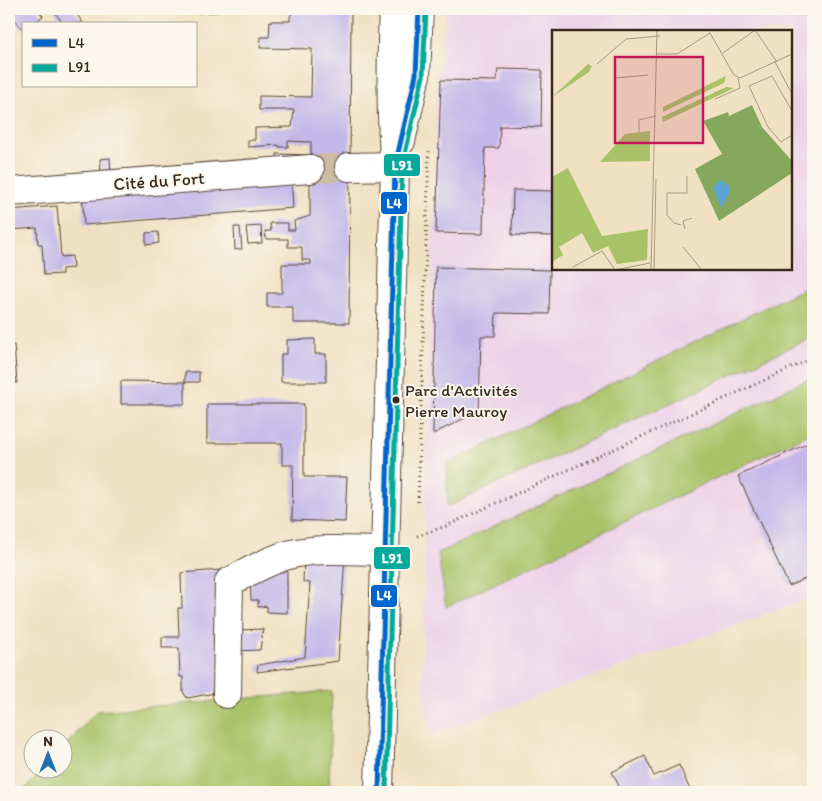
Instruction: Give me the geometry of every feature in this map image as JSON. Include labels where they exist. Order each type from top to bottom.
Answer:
[{"type":"main road","points":[[379,792],[395,166],[390,97],[393,9]]},
{"type":"main road","points":[[395,166],[416,75],[420,9]]},
{"type":"main road","points":[[349,167],[395,166]]},
{"type":"main road","name":"Cité du Fort","points":[[9,192],[310,169]]},
{"type":"main road","points":[[227,694],[229,582],[275,559],[293,554],[311,551],[385,551]]},
{"type":"path","points":[[418,506],[429,148]]},
{"type":"path","points":[[417,536],[446,526],[813,358]]},
{"type":"path","points":[[417,526],[417,545]]},
{"type":"shaded area","points":[[445,9],[813,9],[813,597],[431,735],[423,684],[425,504],[437,77],[446,24]]},
{"type":"green space","points":[[813,284],[813,337],[447,507],[447,464]]},
{"type":"green space","points":[[813,377],[813,432],[446,607],[438,553]]},
{"type":"green space","points":[[332,691],[329,792],[22,792],[35,778],[72,778],[72,738],[97,711]]},
{"type":"building","points":[[9,9],[37,9],[43,16],[36,22],[22,22],[22,29],[9,13]]},
{"type":"building","points":[[53,9],[73,9],[82,22],[62,22]]},
{"type":"building","points":[[187,9],[217,9],[217,12],[187,14]]},
{"type":"building","points":[[313,9],[351,9],[349,323],[293,323],[293,307],[267,307],[267,293],[282,293],[282,264],[311,264],[311,260],[302,260],[302,247],[288,247],[288,239],[266,239],[265,231],[271,231],[270,223],[288,223],[288,230],[295,230],[294,221],[310,216],[310,167],[277,169],[277,154],[311,155],[311,142],[288,141],[288,147],[279,147],[279,145],[248,147],[248,140],[255,140],[255,128],[292,127],[294,110],[259,110],[259,96],[311,97],[312,49],[260,48],[261,37],[269,37],[270,21],[290,21],[290,16],[293,12],[313,12]]},
{"type":"building","points":[[498,69],[542,70],[541,127],[500,126],[499,148],[485,148],[483,234],[436,233],[441,80],[497,81]]},
{"type":"building","points":[[110,158],[111,176],[101,177],[100,159]]},
{"type":"building","points":[[291,175],[293,208],[84,225],[82,191]]},
{"type":"building","points":[[513,190],[552,191],[552,236],[512,235]]},
{"type":"building","points":[[57,206],[61,257],[72,256],[73,268],[62,269],[62,274],[44,275],[42,244],[38,244],[37,228],[9,230],[9,210]]},
{"type":"building","points":[[261,226],[262,243],[248,244],[246,227]]},
{"type":"building","points":[[234,227],[240,227],[242,249],[235,250]]},
{"type":"building","points":[[158,232],[159,243],[146,245],[146,233]]},
{"type":"building","points":[[436,267],[550,270],[549,314],[496,313],[495,336],[481,336],[479,411],[433,434]]},
{"type":"building","points":[[315,339],[315,354],[326,354],[326,382],[281,382],[281,354],[287,354],[287,340]]},
{"type":"building","points":[[9,345],[14,345],[17,383],[9,383]]},
{"type":"building","points":[[185,372],[199,372],[199,382],[185,382]]},
{"type":"building","points":[[121,381],[185,382],[185,404],[121,404]]},
{"type":"building","points":[[207,404],[304,404],[304,477],[347,477],[345,522],[292,520],[293,465],[282,465],[282,443],[207,443]]},
{"type":"building","points":[[813,441],[813,575],[789,586],[738,476]]},
{"type":"building","points":[[345,556],[338,661],[257,672],[258,665],[305,657],[310,583],[303,582],[304,557]]},
{"type":"building","points":[[287,563],[287,613],[267,612],[267,606],[258,607],[258,600],[251,600],[250,577]]},
{"type":"building","points":[[221,570],[221,692],[187,698],[183,692],[183,677],[180,677],[179,648],[162,648],[162,637],[179,637],[178,608],[182,608],[181,573]]},
{"type":"building","points":[[263,629],[260,650],[234,651],[240,630]]},
{"type":"building","points":[[645,756],[654,776],[679,765],[691,792],[622,792],[612,772]]},
{"type":"tunnel","points":[[310,169],[349,167]]},
{"type":"transit line","name":"L4","points":[[379,792],[395,166],[416,75],[419,9]]},
{"type":"transit line","name":"L91","points":[[386,792],[402,167],[423,76],[426,9]]},
{"type":"place","name":"Parc d'Activités Pierre Mauroy","points":[[396,400]]}]
